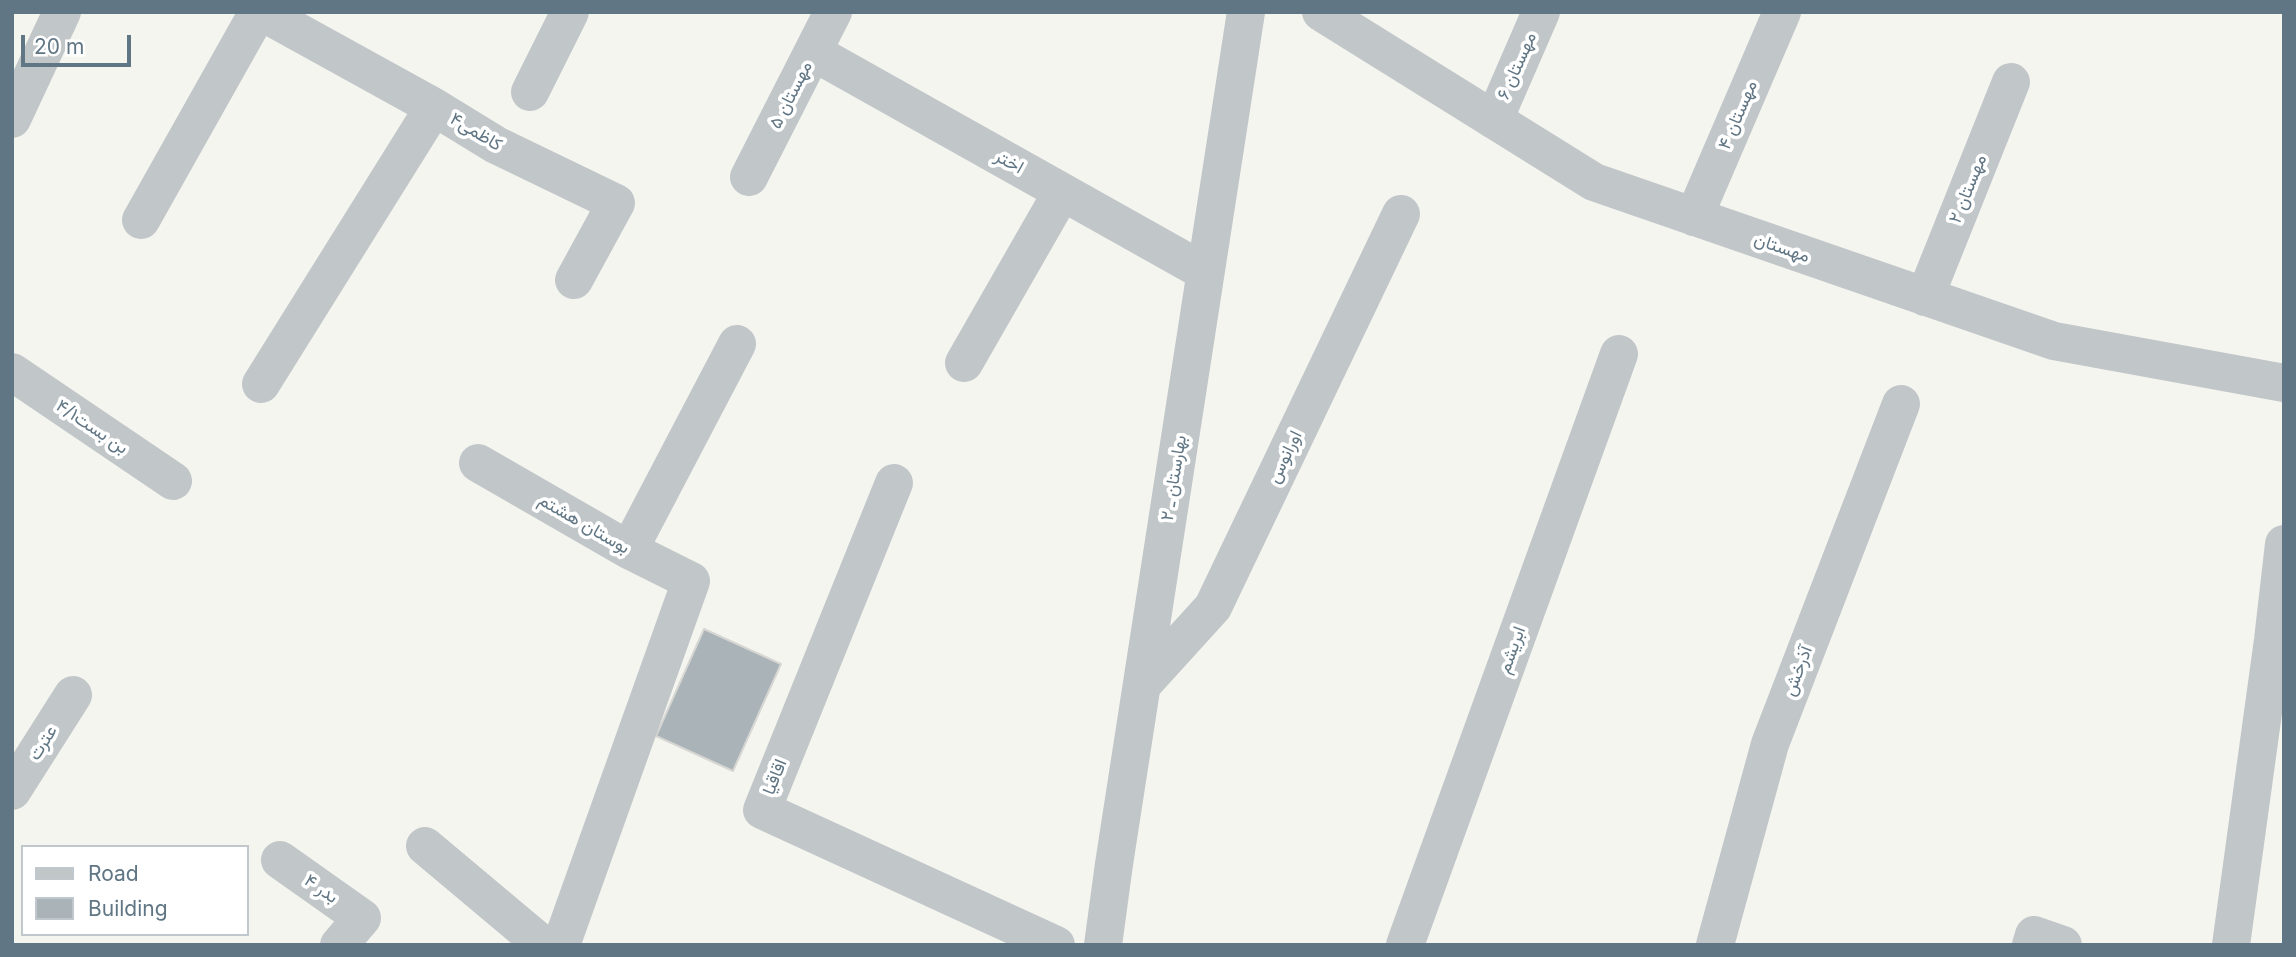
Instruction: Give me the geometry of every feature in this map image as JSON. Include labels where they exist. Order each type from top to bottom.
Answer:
[{"type":"street","points":[[12,119],[62,12]]},
{"type":"street","points":[[142,220],[260,12]]},
{"type":"street","name":"کاظمی۴","points":[[260,12],[434,107],[496,145],[616,203],[574,280]]},
{"type":"street","points":[[530,92],[570,12]]},
{"type":"street","name":"مهستان ۵","points":[[749,177],[833,12]]},
{"type":"street","name":"بهارستان ـ ۲","points":[[1103,945],[1246,12]]},
{"type":"street","name":"مهستان","points":[[1321,12],[1594,183],[2054,341],[2284,383]]},
{"type":"street","name":"مهستان ۶","points":[[1494,120],[1541,12]]},
{"type":"street","name":"مهستان ۴","points":[[1694,217],[1782,12]]},
{"type":"street","name":"اختر","points":[[813,52],[1205,272]]},
{"type":"street","name":"مهستان ۲","points":[[1925,297],[2011,82]]},
{"type":"street","points":[[261,384],[434,107]]},
{"type":"street","points":[[964,363],[1062,192]]},
{"type":"street","name":"اورانوس","points":[[1143,684],[1213,607],[1401,214]]},
{"type":"street","points":[[629,550],[737,344]]},
{"type":"street","name":"ابریشم","points":[[1405,945],[1619,354]]},
{"type":"street","name":"بن بست۴/۱","points":[[12,373],[173,481]]},
{"type":"street","name":"آذرخش","points":[[1715,945],[1770,744],[1901,404]]},
{"type":"street","name":"بوستان هشتم","points":[[478,463],[629,550],[691,581],[561,945]]},
{"type":"street","name":"اقاقیا","points":[[894,483],[762,810],[1056,945]]},
{"type":"street","points":[[2231,945],[2284,544]]},
{"type":"street","name":"عترت","points":[[12,791],[73,695]]},
{"type":"street","points":[[425,846],[543,945]]},
{"type":"street","name":"بدر ۴","points":[[280,860],[351,932]]},
{"type":"street","points":[[2031,945],[2034,935],[2063,945]]},
{"type":"building","points":[[704,629],[781,664],[733,771],[656,736]]}]
